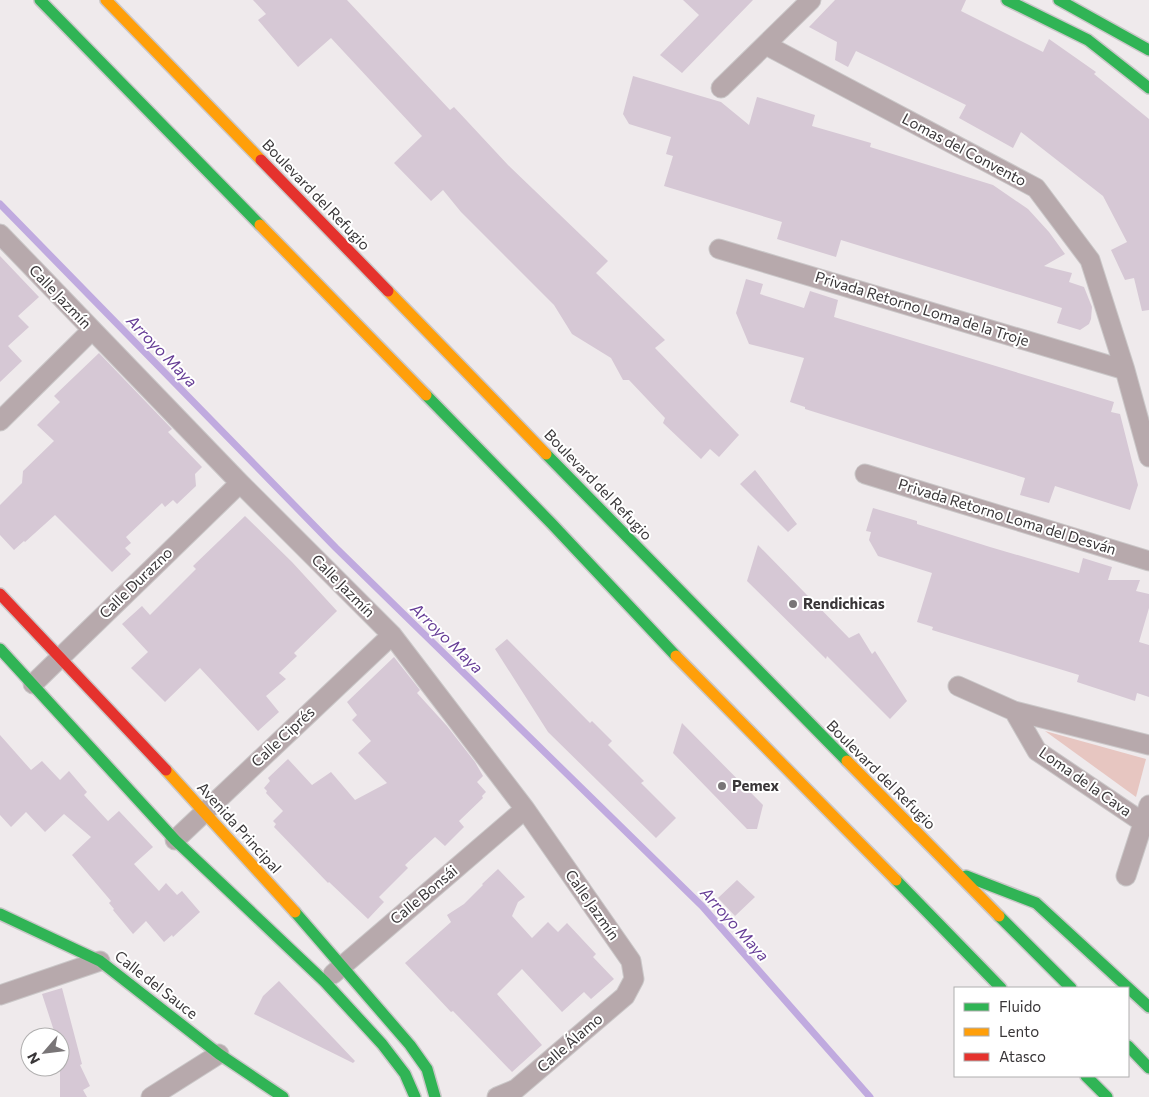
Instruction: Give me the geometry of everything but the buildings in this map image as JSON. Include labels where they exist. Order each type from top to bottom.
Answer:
[{"type":"main road","points":[[40,0],[1000,987]]},
{"type":"main road","name":"Boulevard del Refugio","points":[[106,0],[658,569],[1070,987]]},
{"type":"main road","points":[[1007,0],[1088,40],[1149,88]]},
{"type":"main road","points":[[1060,0],[1149,50]]},
{"type":"main road","name":"Avenida Principal","points":[[0,594],[204,811],[342,965],[410,1046],[426,1069],[439,1097]]},
{"type":"main road","points":[[0,649],[175,840],[325,982],[382,1044],[405,1074],[415,1096]]},
{"type":"main road","points":[[957,872],[1036,903],[1127,987]]},
{"type":"main road","name":"Calle del Sauce","points":[[0,914],[100,961],[219,1054],[283,1097]]},
{"type":"main road","points":[[1129,989],[1149,1007]]},
{"type":"main road","points":[[1129,1047],[1149,1068]]},
{"type":"main road","points":[[1087,1077],[1107,1097]]},
{"type":"street","points":[[720,88],[811,0]]},
{"type":"street","name":"Lomas del Convento","points":[[766,45],[1036,188],[1090,260],[1125,370],[1149,457]]},
{"type":"street","name":"Calle Jazmín","points":[[0,234],[240,483],[392,635],[525,809],[631,961],[634,980]]},
{"type":"street","name":"Privada Retorno Loma de la Troje","points":[[720,249],[1125,370]]},
{"type":"street","points":[[0,420],[92,330]]},
{"type":"street","name":"Privada Retorno Loma del Desván","points":[[865,474],[1149,561]]},
{"type":"street","name":"Calle Durazno","points":[[32,684],[240,483]]},
{"type":"street","name":"Calle Ciprés","points":[[175,840],[392,635]]},
{"type":"street","points":[[958,686],[1014,711],[1149,745]]},
{"type":"street","name":"Loma de la Cava","points":[[1014,711],[1037,751],[1146,814]]},
{"type":"street","name":"Calle Bonsái","points":[[325,982],[342,965],[525,809]]},
{"type":"street","points":[[1126,876],[1146,814]]},
{"type":"street","points":[[0,995],[100,961]]},
{"type":"street","name":"Calle Álamo","points":[[497,1097],[516,1090],[624,996],[634,980]]},
{"type":"street","points":[[150,1097],[219,1054]]},
{"type":"street","points":[[415,1096],[439,1097]]},
{"type":"shaded area","points":[[1045,731],[1146,759],[1136,797]]},
{"type":"waterway","name":"Arroyo Maya","points":[[0,204],[336,548],[702,906],[870,1097]]},
{"type":"traffic: fast","points":[[40,0],[260,225]]},
{"type":"traffic: fast","points":[[1007,0],[1088,40],[1149,88]]},
{"type":"traffic: fast","points":[[1059,0],[1149,50]]},
{"type":"traffic: fast","points":[[426,395],[552,524],[676,656]]},
{"type":"traffic: fast","points":[[546,454],[847,761]]},
{"type":"traffic: fast","points":[[0,649],[175,840],[325,982],[382,1044],[405,1074],[415,1097]]},
{"type":"traffic: fast","points":[[966,876],[1036,903],[1127,987]]},
{"type":"traffic: fast","points":[[896,880],[1000,987]]},
{"type":"traffic: fast","points":[[295,912],[410,1045],[427,1069],[435,1097]]},
{"type":"traffic: fast","points":[[0,914],[100,961],[219,1054],[283,1097]]},
{"type":"traffic: fast","points":[[999,916],[1070,987]]},
{"type":"traffic: fast","points":[[1129,989],[1149,1007]]},
{"type":"traffic: fast","points":[[1129,1047],[1149,1068]]},
{"type":"traffic: fast","points":[[1087,1077],[1107,1097]]},
{"type":"traffic: slow","points":[[106,0],[261,160]]},
{"type":"traffic: slow","points":[[260,225],[426,395]]},
{"type":"traffic: slow","points":[[388,291],[546,454]]},
{"type":"traffic: slow","points":[[676,656],[896,880]]},
{"type":"traffic: slow","points":[[847,761],[999,916]]},
{"type":"traffic: slow","points":[[166,770],[295,912]]},
{"type":"traffic: jam","points":[[261,160],[388,291]]},
{"type":"traffic: jam","points":[[0,594],[166,770]]},
{"type":"place","name":"Rendichicas","points":[[793,604]]},
{"type":"place","name":"Pemex","points":[[722,786]]}]
